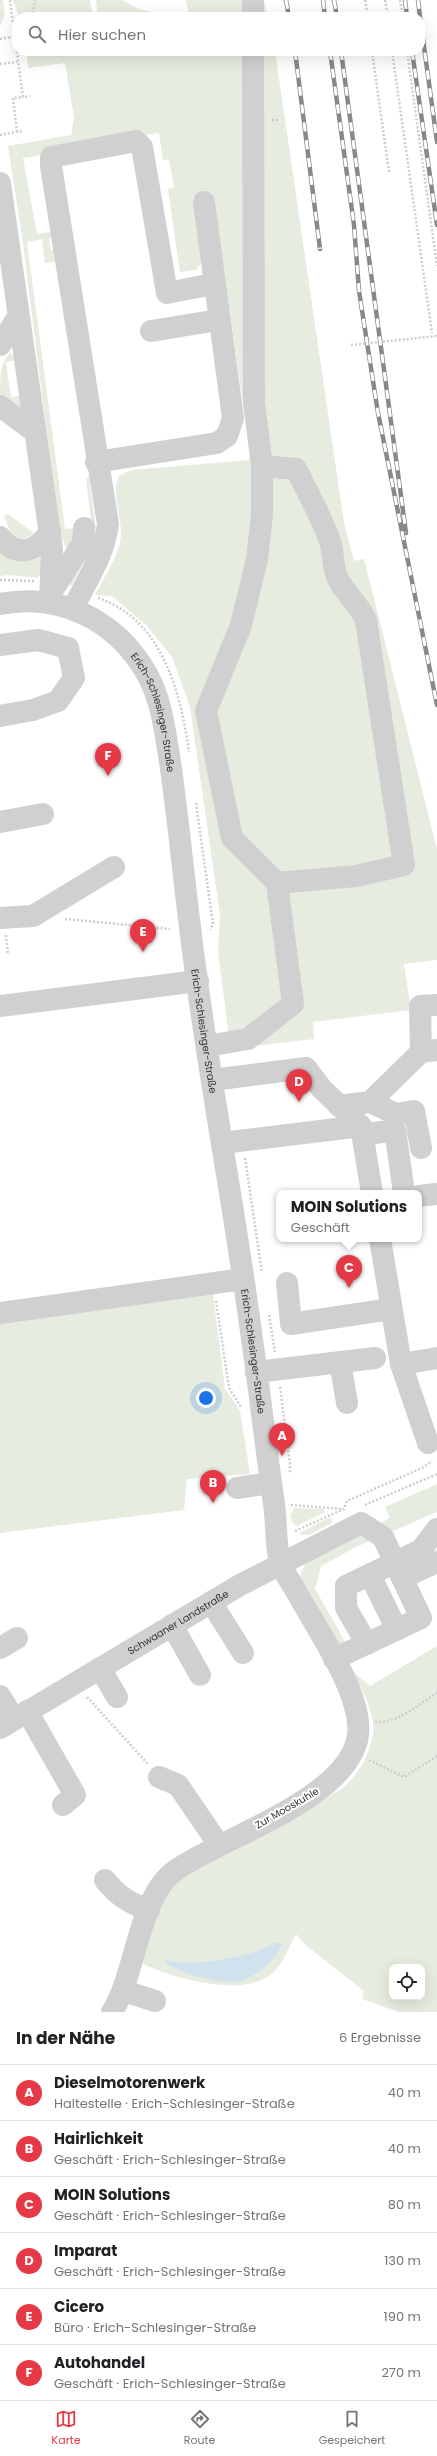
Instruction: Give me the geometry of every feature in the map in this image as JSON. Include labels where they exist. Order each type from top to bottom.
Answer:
[{"type":"street","points":[[253,0],[253,12]]},
{"type":"street","points":[[207,1046],[248,1039],[293,1004],[277,883],[232,838],[206,710],[241,625],[257,559],[262,515],[262,466],[254,402],[253,56]]},
{"type":"street","points":[[73,609],[106,540],[108,524],[96,462],[51,166],[51,156],[136,141],[142,147],[167,293],[213,284]]},
{"type":"street","points":[[0,185],[6,282],[18,318],[51,540],[51,597]]},
{"type":"street","points":[[96,462],[217,443],[227,436],[233,418],[213,284],[204,202]]},
{"type":"street","points":[[0,345],[18,318]]},
{"type":"street","points":[[151,331],[218,320]]},
{"type":"street","points":[[0,406],[35,432]]},
{"type":"street","points":[[262,466],[296,469],[323,524],[330,544],[332,563],[339,580],[360,607],[366,620],[404,865],[356,876],[277,883]]},
{"type":"street","points":[[51,597],[83,543],[84,528]]},
{"type":"street","points":[[0,537],[13,548],[24,551],[36,548],[51,540]]},
{"type":"street","name":"Erich-Schlesinger-Straße","points":[[0,604],[51,597],[73,609],[95,618],[117,636],[137,660],[155,692],[164,725],[173,784],[207,1046],[256,1372],[280,1563]]},
{"type":"street","points":[[0,645],[38,640],[68,648],[74,678],[58,701],[34,710],[0,716]]},
{"type":"street","points":[[0,822],[43,814]]},
{"type":"street","points":[[0,918],[33,916],[114,867]]},
{"type":"street","points":[[0,1006],[198,981]]},
{"type":"street","points":[[370,1102],[429,1051],[420,1006],[437,1005]]},
{"type":"street","points":[[212,1080],[306,1068],[322,1089],[362,1130],[372,1190]]},
{"type":"street","points":[[339,1106],[370,1102],[396,1114],[414,1111],[420,1148]]},
{"type":"street","points":[[222,1143],[362,1130],[395,1130],[404,1190]]},
{"type":"street","points":[[380,1242],[401,1364],[432,1450]]},
{"type":"street","points":[[0,1313],[243,1279]]},
{"type":"street","points":[[287,1283],[291,1324],[391,1309]]},
{"type":"street","points":[[256,1372],[375,1358]]},
{"type":"street","points":[[401,1364],[437,1358]]},
{"type":"street","points":[[340,1362],[347,1403]]},
{"type":"street","points":[[237,1488],[270,1483]]},
{"type":"street","points":[[356,1513],[383,1537],[402,1577],[429,1614],[351,1652],[346,1608],[346,1586],[370,1575],[402,1577],[437,1576]]},
{"type":"street","name":"Schwaaner Landstraße","points":[[14,1720],[172,1625],[280,1563],[356,1513]]},
{"type":"street","points":[[402,1577],[437,1529]]},
{"type":"street","points":[[402,1577],[437,1562]]},
{"type":"street","name":"Zur Mooskuhle","points":[[112,2012],[124,1991],[148,1910],[158,1887],[167,1877],[219,1845],[290,1809],[319,1790],[336,1776],[353,1751],[358,1737],[357,1720],[349,1691],[351,1652],[280,1563]]},
{"type":"street","points":[[370,1575],[397,1630]]},
{"type":"street","points":[[211,1602],[243,1654]]},
{"type":"street","points":[[172,1625],[200,1675]]},
{"type":"street","points":[[100,1668],[117,1697]]},
{"type":"street","points":[[0,1696],[14,1720],[75,1794],[63,1805]]},
{"type":"street","points":[[159,1777],[178,1785],[219,1845]]},
{"type":"street","points":[[105,1880],[117,1894],[127,1902],[148,1910]]},
{"type":"street","points":[[124,1991],[155,2001]]},
{"type":"path","points":[[10,0],[12,12]]},
{"type":"path","points":[[33,12],[35,0]]},
{"type":"path","points":[[365,0],[367,12]]},
{"type":"path","points":[[385,0],[387,12]]},
{"type":"path","points":[[400,0],[401,12]]},
{"type":"path","points":[[0,38],[12,36]]},
{"type":"path","points":[[17,56],[23,97]]},
{"type":"path","points":[[373,56],[389,172]]},
{"type":"path","points":[[393,56],[432,333]]},
{"type":"path","points":[[408,56],[437,266]]},
{"type":"path","points":[[0,64],[17,62]]},
{"type":"path","points":[[17,132],[13,98],[30,96]]},
{"type":"path","points":[[0,135],[22,131]]},
{"type":"path","points":[[351,345],[437,336]]},
{"type":"path","points":[[64,919],[170,929]]},
{"type":"path","points":[[219,1283],[216,1300],[229,1388],[243,1410]]},
{"type":"path","points":[[289,1534],[344,1509],[347,1501],[424,1467],[432,1450]]},
{"type":"path","points":[[287,1505],[344,1509],[356,1513],[437,1474]]},
{"type":"path","points":[[76,1682],[159,1777]]},
{"type":"path","points":[[357,1720],[382,1723],[398,1718],[437,1693]]},
{"type":"path","points":[[353,1751],[387,1770],[404,1777],[437,1756]]},
{"type":"shaded area","points":[[0,0],[3,0],[5,16],[0,26]]},
{"type":"shaded area","points":[[13,0],[90,0],[92,12],[17,12]]},
{"type":"shaded area","points":[[96,0],[122,0],[139,9],[153,12],[97,12]]},
{"type":"shaded area","points":[[186,0],[264,0],[267,12],[188,12]]},
{"type":"shaded area","points":[[27,56],[276,56],[344,523],[354,561],[364,559],[437,849],[437,960],[404,964],[411,1010],[313,1022],[314,1039],[245,1047],[229,1037],[218,952],[220,915],[190,707],[172,657],[146,625],[112,596],[95,595],[115,557],[120,541],[121,526],[116,496],[119,476],[131,470],[249,460],[250,454],[214,198],[193,197],[203,261],[196,270],[180,272],[168,189],[174,187],[169,159],[163,160],[159,133],[43,149],[43,155],[23,158],[37,234],[54,231],[55,237],[49,238],[51,250],[57,250],[54,262],[45,263],[42,239],[27,242],[65,529],[78,528],[67,551],[59,531],[23,243],[8,146],[71,135],[74,118],[65,63],[28,68]]},
{"type":"shaded area","points":[[11,353],[18,360],[6,362],[11,397],[22,396],[23,411],[0,394],[3,365],[7,356]]},
{"type":"shaded area","points":[[89,477],[96,529],[93,545],[72,585],[68,586],[92,531],[86,478]]},
{"type":"shaded area","points":[[8,514],[34,534],[20,540],[13,537],[4,517]]},
{"type":"shaded area","points":[[0,549],[44,552],[44,567],[38,578],[9,575],[0,576]]},
{"type":"shaded area","points":[[213,1294],[225,1389],[240,1411],[250,1474],[187,1479],[184,1510],[0,1533],[0,1320]]},
{"type":"shaded area","points":[[437,1484],[437,1512],[356,1547],[321,1566],[315,1589],[351,1652],[349,1664],[300,1576],[307,1560],[390,1518],[385,1507]]},
{"type":"shaded area","points":[[294,1508],[323,1509],[325,1512],[297,1526],[292,1522],[290,1516]]},
{"type":"shaded area","points":[[332,1518],[332,1523],[309,1535],[298,1534],[326,1519]]},
{"type":"shaded area","points":[[437,1646],[437,2012],[399,2012],[362,1999],[364,1991],[303,1943],[296,1934],[277,1969],[267,1977],[254,1982],[239,1985],[205,1983],[171,1975],[143,1964],[155,1915],[166,1896],[185,1875],[343,1788],[351,1780],[366,1758],[372,1740],[373,1731],[370,1710],[353,1672],[370,1686]]},
{"type":"water","points":[[275,1943],[282,1943],[271,1961],[253,1975],[240,1981],[232,1982],[212,1980],[181,1971],[165,1963],[166,1960],[190,1963],[206,1962],[253,1952],[266,1948]]},
{"type":"railway","points":[[286,0],[288,12]]},
{"type":"railway","points":[[323,0],[324,12]]},
{"type":"railway","points":[[334,0],[336,12]]},
{"type":"railway","points":[[405,0],[406,12]]},
{"type":"railway","points":[[418,0],[419,12]]},
{"type":"railway","points":[[425,54],[437,142]]},
{"type":"railway","points":[[296,56],[320,249]]},
{"type":"railway","points":[[331,56],[354,225],[359,291],[378,413],[437,705]]},
{"type":"railway","points":[[342,56],[406,533]]},
{"type":"railway","points":[[413,56],[437,225]]},
{"type":"place","name":"Autohandel","points":[[108,776]]},
{"type":"place","name":"Cicero","points":[[143,952]]},
{"type":"place","name":"Imparat","points":[[299,1102]]},
{"type":"place","name":"MOIN Solutions","points":[[349,1288]]},
{"type":"place","name":"Dieselmotorenwerk","points":[[282,1456]]},
{"type":"place","name":"Hairlichkeit","points":[[213,1503]]}]
